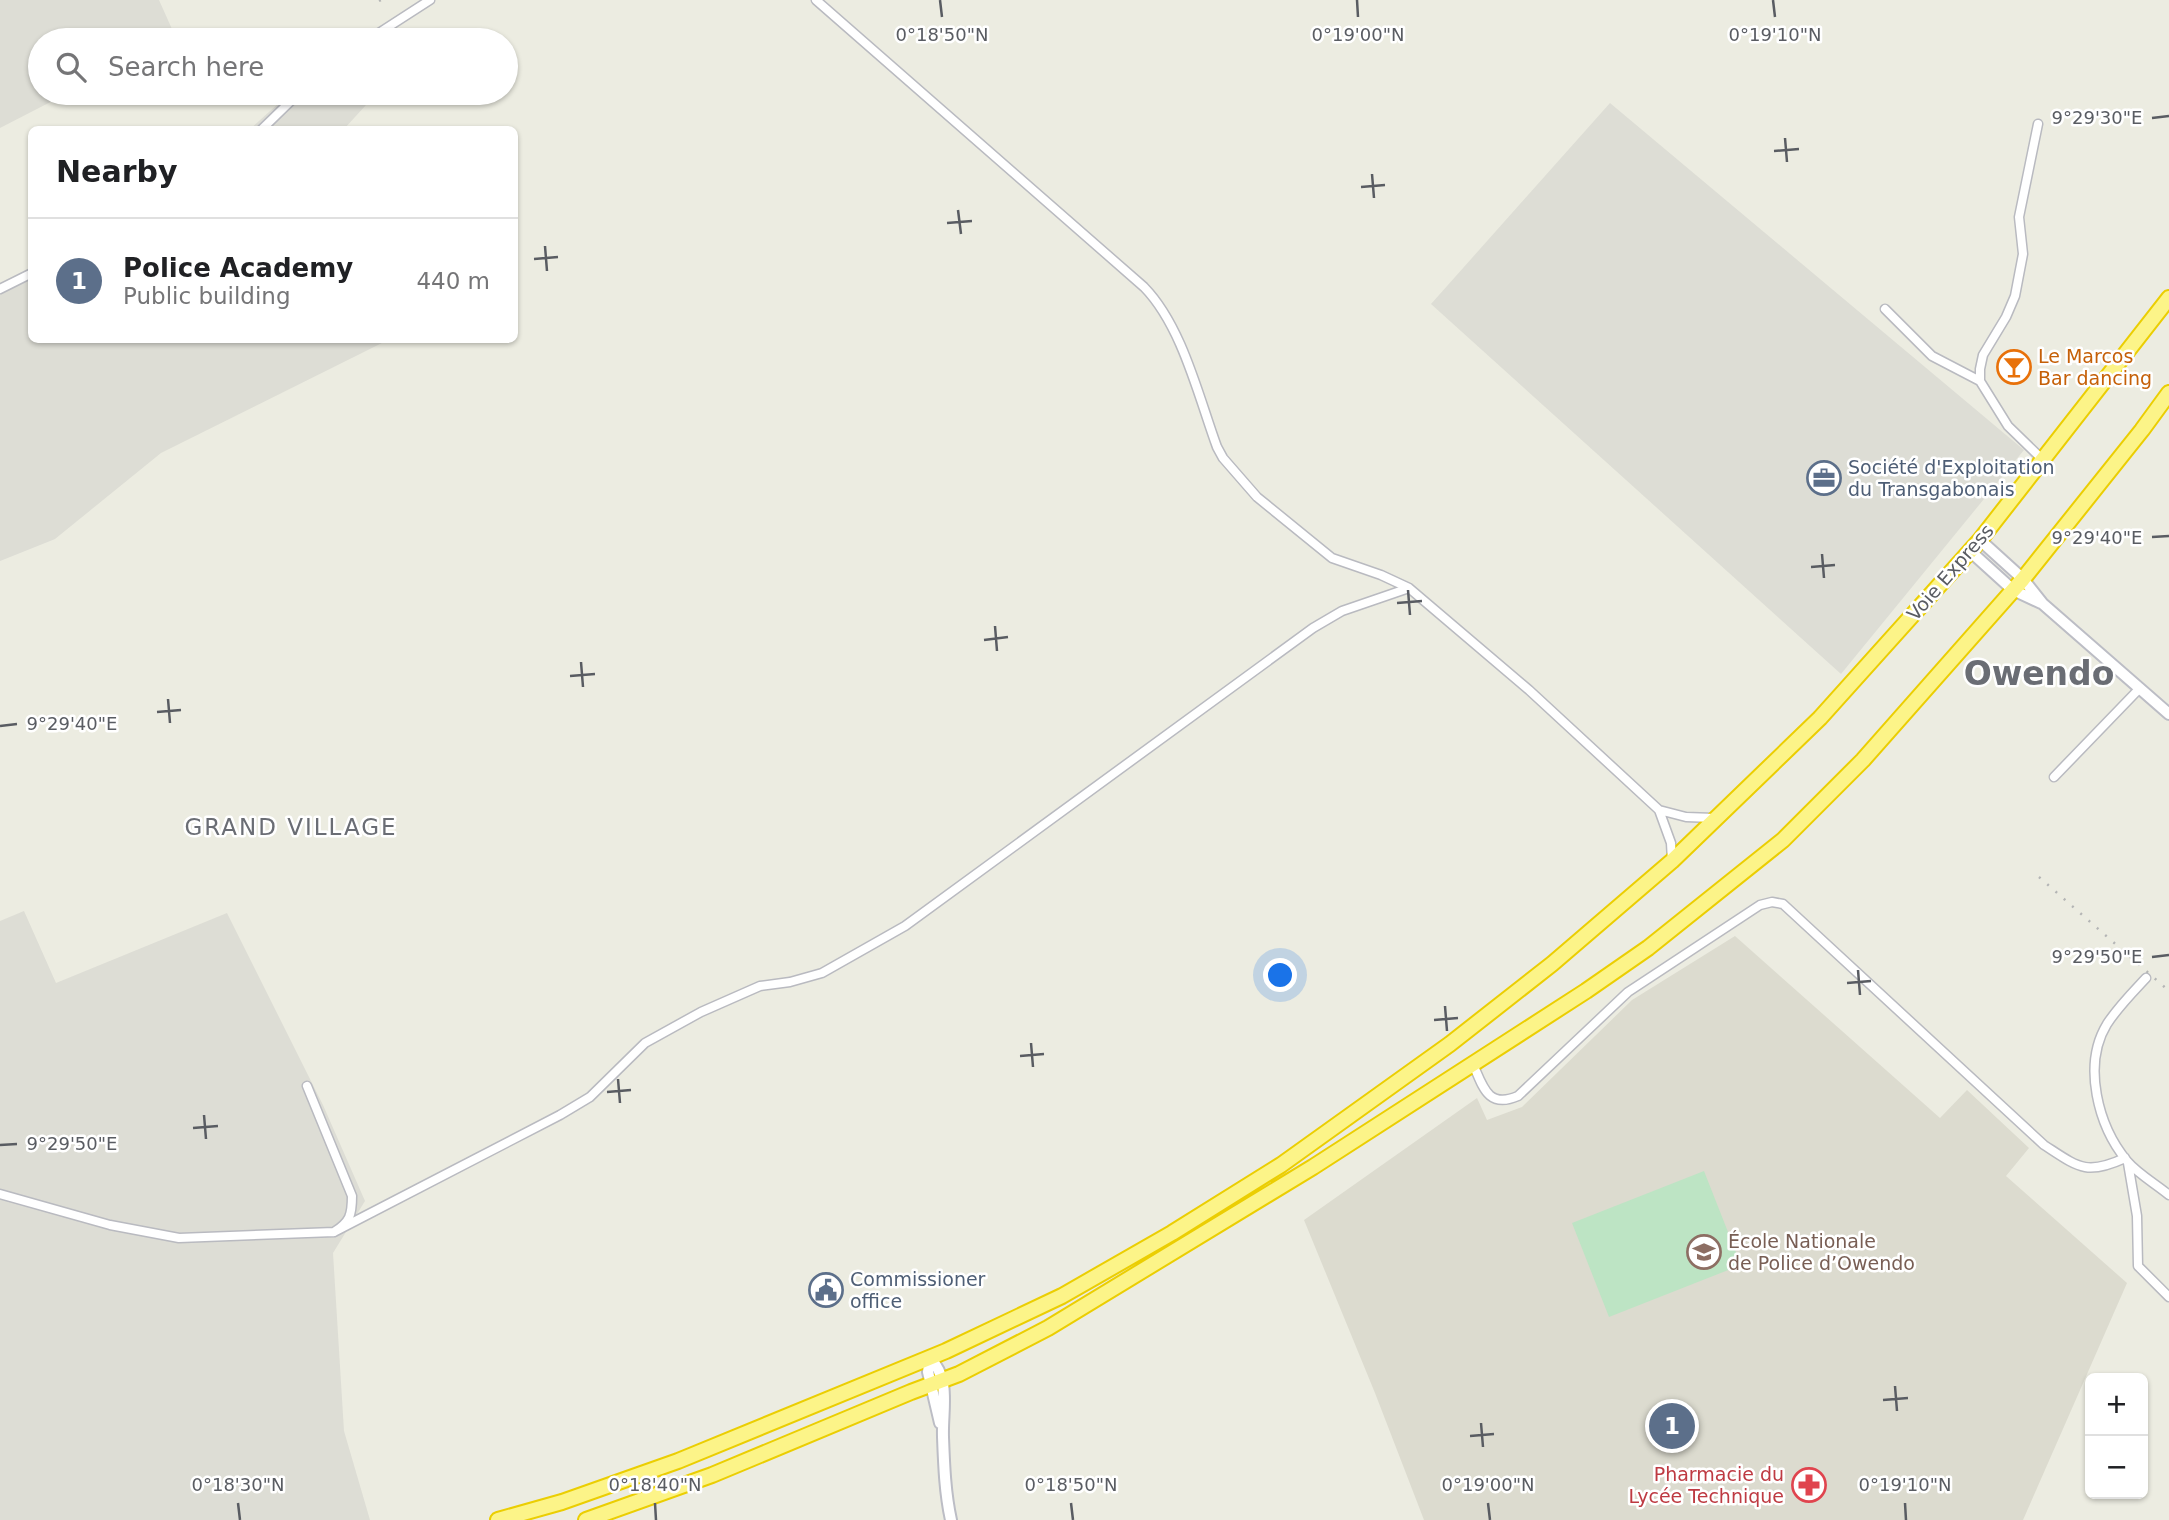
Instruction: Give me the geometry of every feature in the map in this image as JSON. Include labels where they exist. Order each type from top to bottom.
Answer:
[{"type":"highway","name":"Voie Express","points":[[498,1520],[562,1502],[678,1461],[930,1358],[1062,1296],[1172,1233],[1281,1165],[1471,1028],[1552,964],[1672,861],[1820,718],[1975,545],[2169,298]]},
{"type":"highway","points":[[586,1520],[712,1475],[960,1374],[1048,1328],[1314,1167],[1648,948],[1783,841],[1863,760],[2018,584],[2169,393]]},
{"type":"street","points":[[387,28],[430,0]]},
{"type":"street","points":[[816,0],[1159,303],[1174,328],[1217,447],[1223,458],[1257,497],[1332,558],[1409,588],[1529,690],[1659,810],[1669,836],[1672,861]]},
{"type":"street","points":[[265,126],[287,105]]},
{"type":"street","points":[[1980,381],[1983,355],[2006,317],[2015,296],[2023,254],[2019,217],[2038,124]]},
{"type":"street","points":[[0,289],[28,275]]},
{"type":"street","points":[[1885,309],[1932,356],[1980,381],[2008,426],[2042,459]]},
{"type":"street","points":[[1975,545],[2169,714]]},
{"type":"street","points":[[0,1194],[110,1225],[179,1237],[334,1232],[561,1115],[590,1097],[645,1043],[701,1012],[760,986],[790,982],[822,973],[905,926],[1312,628],[1342,611],[1409,588]]},
{"type":"street","points":[[2054,777],[2140,688]]},
{"type":"street","points":[[1659,810],[1686,817],[1717,818]]},
{"type":"street","points":[[1473,1064],[1486,1092],[1492,1098],[1509,1100],[1518,1096],[1628,992],[1734,920],[1760,905],[1772,902],[1783,904],[2044,1145],[2078,1165],[2096,1169],[2126,1160]]},
{"type":"street","points":[[2146,978],[2106,1026],[2096,1062],[2096,1095],[2101,1114],[2126,1160],[2137,1216],[2138,1266],[2169,1297]]},
{"type":"street","points":[[307,1086],[352,1196],[352,1215],[346,1225],[334,1232]]},
{"type":"street","points":[[2126,1160],[2169,1195]]},
{"type":"street","points":[[930,1358],[928,1372],[936,1383],[951,1520]]},
{"type":"shaded area","points":[[0,0],[159,0],[172,28],[28,28],[28,105],[45,105],[0,128]]},
{"type":"shaded area","points":[[1610,103],[2024,450],[1841,674],[1431,304]]},
{"type":"shaded area","points":[[277,105],[366,105],[347,126],[253,126]]},
{"type":"shaded area","points":[[28,275],[28,343],[382,343],[161,453],[55,539],[0,561],[0,290]]},
{"type":"shaded area","points":[[24,911],[56,983],[227,913],[323,1105],[365,1201],[333,1253],[344,1431],[370,1520],[0,1520],[0,921]]},
{"type":"shaded area","name":"École Nationale de Police d’Owendo","points":[[1735,936],[1940,1118],[1967,1090],[2029,1148],[2006,1176],[2127,1283],[2088,1373],[2085,1373],[2085,1379],[2023,1520],[1424,1520],[1304,1220],[1477,1098],[1487,1120],[1522,1107],[1632,1000]]},
{"type":"green space","points":[[1704,1171],[1741,1265],[1609,1317],[1572,1223]]},
{"type":"railway","points":[[2039,877],[2169,991]]},
{"type":"place","name":"Le Marcos Bar dancing","points":[[2014,367]]},
{"type":"place","name":"Société d'Exploitation du Transgabonais","points":[[1824,478]]},
{"type":"place","name":"École Nationale de Police d’Owendo","points":[[1704,1252]]},
{"type":"place","name":"Commissioner office","points":[[826,1290]]},
{"type":"place","name":"Police Academy","points":[[1672,1426]]},
{"type":"place","name":"Pharmacie du Lycée Technique","points":[[1809,1485]]},
{"type":"district","name":"Owendo","points":[[2039,673]]},
{"type":"district","name":"GRAND VILLAGE","points":[[291,827]]}]
